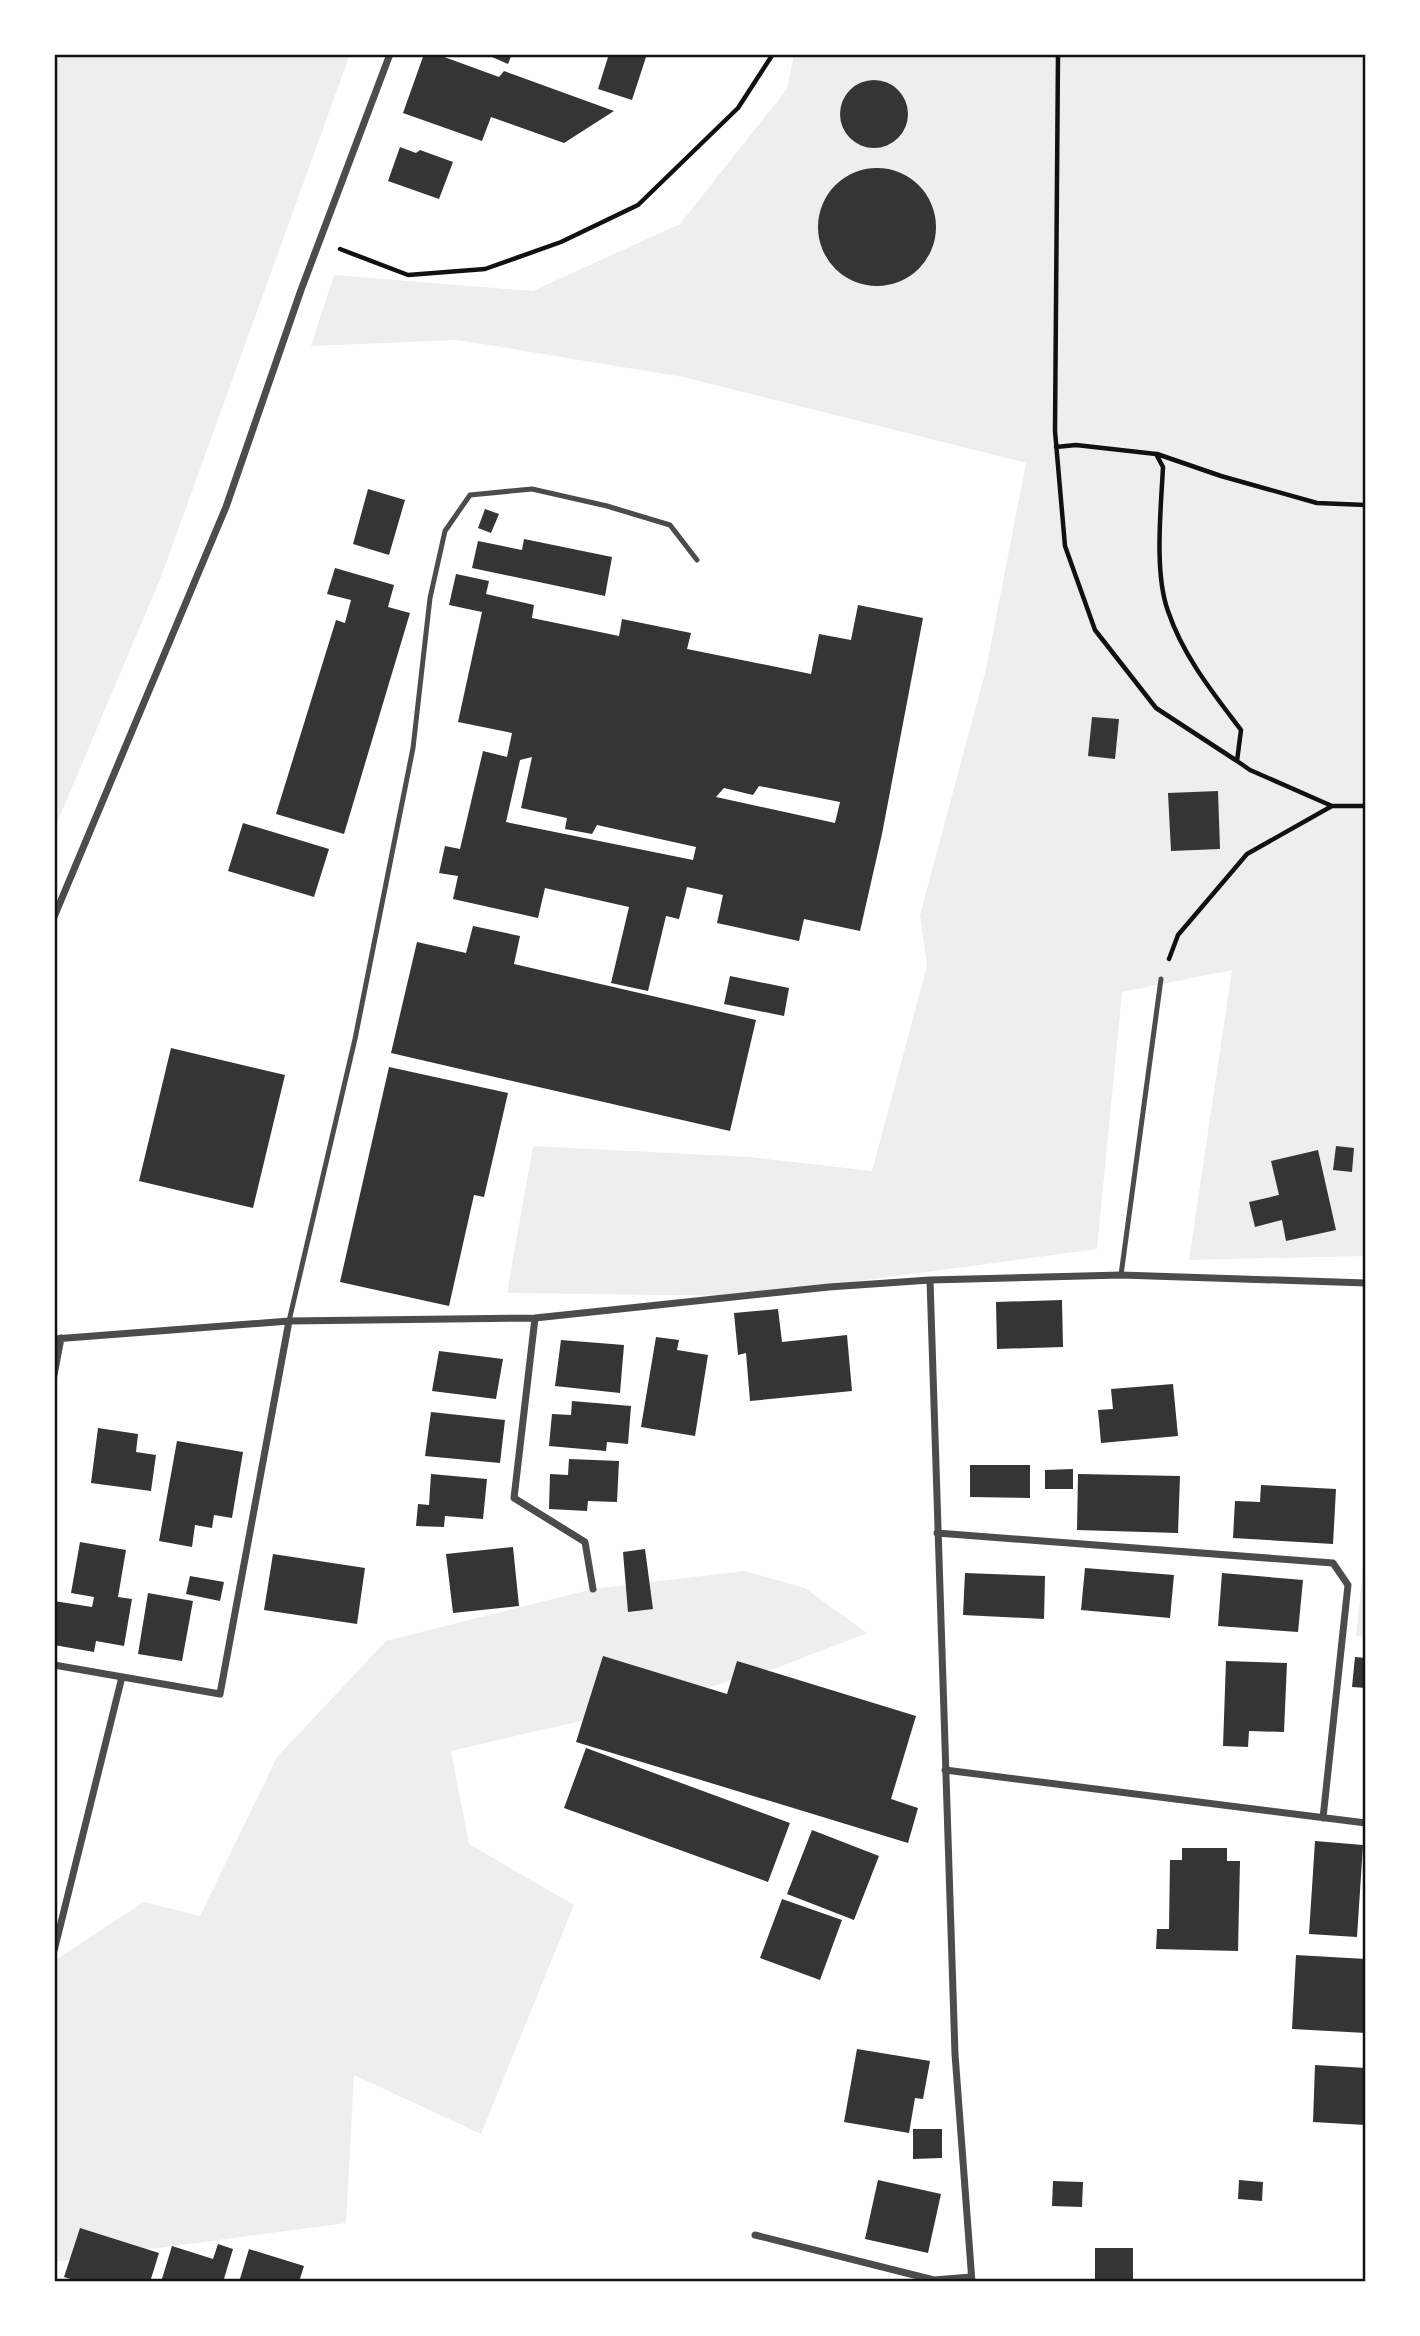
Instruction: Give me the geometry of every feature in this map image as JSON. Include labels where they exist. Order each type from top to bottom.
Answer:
[{"type":"street","points":[[54,917],[226,507],[319,242],[390,54]]},
{"type":"street","points":[[54,1375],[57,1339],[289,1321],[535,1318],[829,1287],[930,1280],[1121,1275],[1366,1283]]},
{"type":"street","points":[[755,2235],[934,2280],[972,2279],[955,2054],[930,1280]]},
{"type":"street","points":[[535,1318],[514,1498],[585,1542],[593,1589]]},
{"type":"street","points":[[54,1665],[220,1694],[289,1321]]},
{"type":"street","points":[[937,1533],[1333,1563],[1349,1585],[1324,1818]]},
{"type":"street","points":[[54,1951],[122,1677]]},
{"type":"street","points":[[945,1769],[1366,1824]]},
{"type":"lane","points":[[289,1321],[355,1039],[413,748],[430,598],[445,531],[470,495],[532,489],[607,506],[670,525],[697,560]]},
{"type":"lane","points":[[1121,1275],[1161,979]]},
{"type":"path","points":[[319,242],[408,275],[485,269],[561,242],[638,205],[738,108],[774,54]]},
{"type":"path","points":[[1058,54],[1056,447],[1065,546],[1095,631],[1156,708],[1250,770],[1332,806],[1366,806]]},
{"type":"path","points":[[1056,447],[1076,445],[1156,454],[1221,476],[1317,503],[1366,505]]},
{"type":"path","points":[[1156,454],[1163,467],[1160,559],[1167,609],[1186,655],[1241,730],[1237,761]]},
{"type":"path","points":[[1161,979],[1178,935],[1247,854],[1332,806]]},
{"type":"shaded area","points":[[54,54],[350,54],[161,577],[54,830]]},
{"type":"shaded area","points":[[794,54],[1366,54],[1366,1256],[1189,1260],[1232,970],[1122,992],[1097,1249],[748,1296],[507,1293],[533,1146],[750,1157],[872,1171],[927,966],[920,915],[986,669],[1026,463],[683,377],[458,340],[311,346],[334,275],[533,291],[680,224],[787,89]]},
{"type":"shaded area","points":[[1366,1538],[1366,1637],[1356,1636]]},
{"type":"shaded area","points":[[744,1571],[805,1588],[867,1633],[779,1667],[637,1708],[451,1751],[469,1844],[574,1905],[481,2134],[354,2075],[346,2223],[54,2262],[54,1961],[144,1902],[200,1916],[277,1757],[386,1641],[593,1589]]},
{"type":"building","points":[[424,54],[436,54],[499,77],[504,71],[614,111],[564,143],[491,117],[482,141],[403,113]]},
{"type":"building","points":[[485,54],[512,54],[508,64]]},
{"type":"building","points":[[609,54],[647,54],[632,100],[598,89]]},
{"type":"building","points":[[874,80],[887,83],[898,90],[905,101],[908,114],[905,127],[898,138],[887,145],[874,148],[861,145],[850,138],[843,127],[840,114],[843,101],[850,90],[861,83]]},
{"type":"building","points":[[400,147],[416,153],[420,150],[453,162],[439,199],[388,181]]},
{"type":"building","points":[[877,168],[910,178],[926,194],[936,227],[926,260],[910,276],[877,286],[844,276],[828,260],[818,227],[828,194],[844,178]]},
{"type":"building","points":[[368,489],[405,500],[389,555],[353,544]]},
{"type":"building","points":[[485,509],[499,514],[491,533],[478,528]]},
{"type":"building","points":[[524,539],[612,557],[605,596],[472,568],[478,541],[522,550]]},
{"type":"building","points":[[335,568],[394,585],[388,607],[410,613],[344,834],[276,814],[336,620],[345,623],[351,600],[327,594]]},
{"type":"building","points":[[456,574],[489,581],[486,594],[534,605],[532,618],[619,636],[622,619],[691,633],[687,649],[811,674],[819,634],[851,640],[858,605],[923,618],[882,834],[860,931],[804,919],[799,941],[717,923],[723,895],[687,887],[679,919],[666,916],[648,991],[611,983],[629,907],[545,888],[538,918],[453,899],[458,876],[439,873],[445,846],[460,849],[483,751],[507,757],[512,733],[458,722],[482,612],[449,605]],"holes":[[[532,757],[521,808],[567,818],[565,829],[592,834],[597,825],[696,847],[693,860],[506,822],[520,760]],[[759,786],[840,802],[835,823],[716,797],[724,788],[753,795]]]},
{"type":"building","points":[[1092,717],[1119,719],[1115,759],[1088,756]]},
{"type":"building","points":[[1218,791],[1220,849],[1171,851],[1168,793]]},
{"type":"building","points":[[243,823],[329,849],[314,897],[228,871]]},
{"type":"building","points":[[473,926],[520,936],[514,964],[756,1020],[730,1131],[391,1053],[417,942],[466,953]]},
{"type":"building","points":[[730,976],[789,988],[784,1016],[724,1004]]},
{"type":"building","points":[[171,1048],[285,1075],[253,1208],[139,1181]]},
{"type":"building","points":[[389,1067],[508,1093],[484,1197],[474,1195],[449,1306],[340,1282]]},
{"type":"building","points":[[1336,1146],[1354,1148],[1352,1172],[1333,1170]]},
{"type":"building","points":[[1318,1150],[1336,1230],[1286,1241],[1282,1220],[1255,1227],[1249,1202],[1279,1195],[1271,1161]]},
{"type":"building","points":[[1062,1300],[1063,1347],[997,1349],[996,1302]]},
{"type":"building","points":[[778,1309],[782,1342],[847,1335],[852,1391],[750,1401],[746,1353],[738,1355],[734,1313]]},
{"type":"building","points":[[656,1337],[679,1340],[677,1350],[708,1355],[695,1436],[641,1427]]},
{"type":"building","points":[[561,1340],[624,1345],[620,1393],[555,1386]]},
{"type":"building","points":[[439,1351],[503,1359],[496,1399],[432,1391]]},
{"type":"building","points":[[1173,1384],[1178,1436],[1101,1443],[1098,1410],[1113,1409],[1111,1389]]},
{"type":"building","points":[[572,1401],[631,1406],[628,1444],[607,1442],[606,1451],[549,1446],[552,1414],[571,1415]]},
{"type":"building","points":[[431,1412],[505,1420],[500,1463],[425,1456]]},
{"type":"building","points":[[98,1428],[138,1434],[136,1452],[156,1455],[151,1491],[91,1483]]},
{"type":"building","points":[[177,1441],[243,1452],[232,1518],[214,1515],[212,1528],[195,1525],[192,1547],[159,1541]]},
{"type":"building","points":[[569,1459],[619,1461],[617,1502],[588,1501],[587,1511],[549,1509],[550,1474],[568,1475]]},
{"type":"building","points":[[970,1465],[1030,1465],[1030,1498],[970,1497]]},
{"type":"building","points":[[1073,1469],[1073,1489],[1045,1489],[1045,1470]]},
{"type":"building","points":[[431,1474],[487,1479],[483,1519],[445,1516],[444,1527],[416,1526],[418,1504],[429,1505]]},
{"type":"building","points":[[1078,1474],[1180,1476],[1178,1533],[1077,1530]]},
{"type":"building","points":[[1261,1485],[1336,1489],[1333,1544],[1233,1538],[1235,1501],[1260,1502]]},
{"type":"building","points":[[80,1542],[126,1550],[118,1597],[132,1599],[124,1646],[96,1641],[94,1652],[54,1645],[54,1601],[92,1607],[94,1597],[71,1593]]},
{"type":"building","points":[[513,1547],[519,1606],[453,1613],[446,1554]]},
{"type":"building","points":[[645,1549],[653,1609],[628,1612],[623,1552]]},
{"type":"building","points":[[273,1554],[365,1568],[357,1624],[264,1610]]},
{"type":"building","points":[[1085,1568],[1174,1575],[1170,1618],[1081,1610]]},
{"type":"building","points":[[965,1573],[1045,1576],[1044,1619],[963,1615]]},
{"type":"building","points":[[1222,1573],[1303,1580],[1298,1632],[1218,1626]]},
{"type":"building","points":[[190,1576],[224,1582],[220,1601],[186,1594]]},
{"type":"building","points":[[148,1593],[193,1601],[182,1661],[138,1654]]},
{"type":"building","points":[[603,1656],[727,1694],[737,1661],[916,1716],[891,1799],[918,1808],[908,1843],[576,1742]]},
{"type":"building","points":[[1355,1657],[1366,1658],[1366,1688],[1352,1687]]},
{"type":"building","points":[[1226,1661],[1287,1663],[1284,1732],[1249,1731],[1248,1747],[1223,1746]]},
{"type":"building","points":[[586,1748],[790,1823],[768,1882],[564,1808]]},
{"type":"building","points":[[812,1830],[879,1856],[854,1920],[787,1894]]},
{"type":"building","points":[[1315,1841],[1363,1845],[1357,1937],[1309,1934]]},
{"type":"building","points":[[1182,1848],[1227,1848],[1227,1861],[1240,1861],[1238,1951],[1156,1949],[1157,1929],[1169,1929],[1170,1860],[1182,1860]]},
{"type":"building","points":[[782,1899],[842,1920],[820,1980],[760,1958]]},
{"type":"building","points":[[1296,1955],[1366,1959],[1366,2033],[1292,2029]]},
{"type":"building","points":[[857,2049],[930,2061],[923,2099],[915,2098],[909,2133],[844,2122]]},
{"type":"building","points":[[1315,2065],[1366,2068],[1366,2125],[1313,2122]]},
{"type":"building","points":[[913,2129],[942,2129],[942,2158],[913,2159]]},
{"type":"building","points":[[878,2180],[941,2194],[928,2253],[865,2239]]},
{"type":"building","points":[[1239,2180],[1263,2182],[1262,2201],[1238,2199]]},
{"type":"building","points":[[1053,2181],[1083,2182],[1082,2207],[1052,2206]]},
{"type":"building","points":[[80,2228],[159,2253],[150,2282],[80,2282],[64,2277]]},
{"type":"building","points":[[218,2244],[233,2249],[223,2282],[161,2282],[172,2246],[213,2259]]},
{"type":"building","points":[[1095,2248],[1133,2248],[1133,2281],[1095,2281]]},
{"type":"building","points":[[249,2249],[304,2266],[299,2282],[239,2282]]}]
